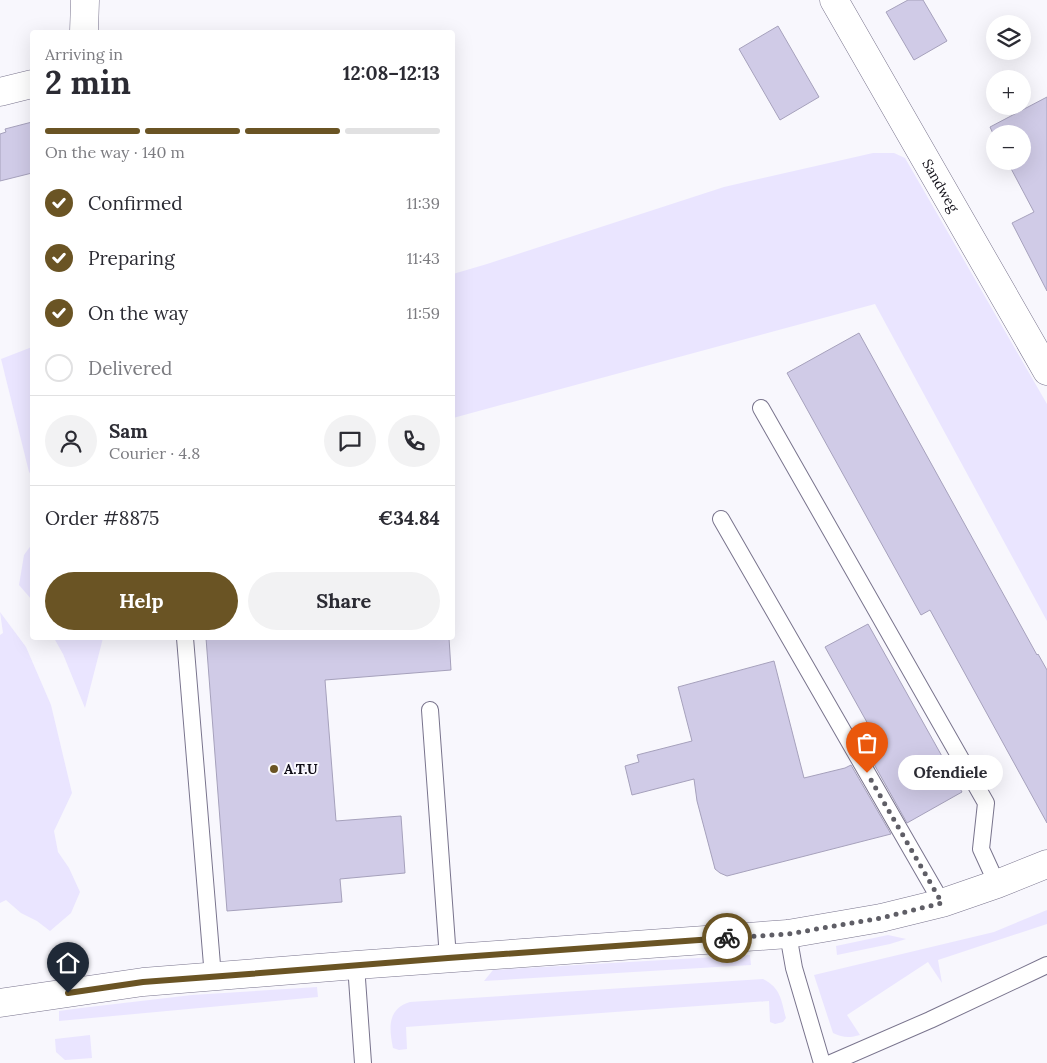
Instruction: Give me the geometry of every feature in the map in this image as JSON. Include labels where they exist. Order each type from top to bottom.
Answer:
[{"type":"street","points":[[84,0],[84,30]]},
{"type":"street","name":"Sandweg","points":[[834,0],[1047,371]]},
{"type":"street","points":[[0,92],[30,84]]},
{"type":"street","points":[[0,1003],[143,982],[788,934],[881,918],[942,903],[998,884],[1047,864]]},
{"type":"lane","points":[[761,408],[986,803],[981,849],[998,884]]},
{"type":"lane","points":[[721,519],[942,903]]},
{"type":"lane","points":[[184,640],[213,976]]},
{"type":"lane","points":[[430,710],[448,958]]},
{"type":"lane","points":[[788,934],[794,968],[822,1063]]},
{"type":"lane","points":[[356,965],[363,1063]]},
{"type":"lane","points":[[832,1063],[849,1059],[1047,965]]},
{"type":"shaded area","points":[[873,153],[894,153],[905,158],[1047,404],[1047,621],[875,304],[455,417],[455,273],[724,187]]},
{"type":"shaded area","points":[[30,348],[30,473],[29,472],[1,359]]},
{"type":"shaded area","points":[[30,547],[30,598],[19,585],[24,555]]},
{"type":"shaded area","points":[[0,612],[26,647],[51,705],[72,793],[54,831],[58,852],[69,868],[80,892],[71,913],[50,931],[37,921],[21,913],[6,900],[0,903],[0,635],[3,633]]},
{"type":"shaded area","points":[[55,640],[102,640],[85,708],[63,654]]},
{"type":"shaded area","points":[[1047,910],[1047,924],[938,960],[942,983],[928,962],[847,1015],[860,1035],[846,1037],[833,1033],[814,975],[994,932]]},
{"type":"shaded area","points":[[888,935],[906,939],[837,955],[836,946]]},
{"type":"shaded area","points":[[750,955],[751,965],[484,981],[493,970]]},
{"type":"shaded area","points":[[763,979],[773,986],[779,995],[786,1018],[783,1022],[775,1024],[770,1022],[769,1001],[406,1027],[407,1049],[399,1050],[393,1048],[391,1020],[393,1014],[397,1009],[410,1002]]},
{"type":"shaded area","points":[[317,987],[318,997],[59,1021],[59,1011],[81,1008],[192,995]]},
{"type":"shaded area","points":[[90,1035],[92,1058],[65,1060],[56,1052],[55,1039]]},
{"type":"building","points":[[908,0],[923,0],[947,41],[914,60],[886,12]]},
{"type":"building","points":[[778,26],[819,97],[780,120],[739,49]]},
{"type":"building","points":[[1047,97],[1047,291],[1012,223],[1034,212],[1012,170],[1031,170],[1031,125],[994,125],[1013,115],[1031,115],[1031,105]]},
{"type":"building","points":[[30,123],[30,174],[0,181],[0,134],[6,132],[5,129]]},
{"type":"building","points":[[859,333],[1047,670],[1047,823],[930,610],[921,615],[787,373]]},
{"type":"building","points":[[868,624],[962,792],[907,823],[870,757],[883,751],[825,647]]},
{"type":"building","name":"A.T.U","points":[[206,640],[449,640],[451,670],[325,680],[336,821],[401,816],[405,873],[340,879],[342,902],[227,911]]},
{"type":"building","points":[[774,661],[804,778],[851,765],[891,834],[727,876],[715,869],[697,801],[694,779],[632,795],[625,766],[639,762],[637,755],[692,741],[678,687]]},
{"type":"way so far","points":[[727,938],[788,934],[881,918],[942,903],[867,773]]},
{"type":"place","name":"A.T.U","points":[[274,769]]},
{"type":"place","name":"Ofendiele","points":[[867,773]]},
{"type":"route","points":[[68,993],[143,982],[727,938]]}]
